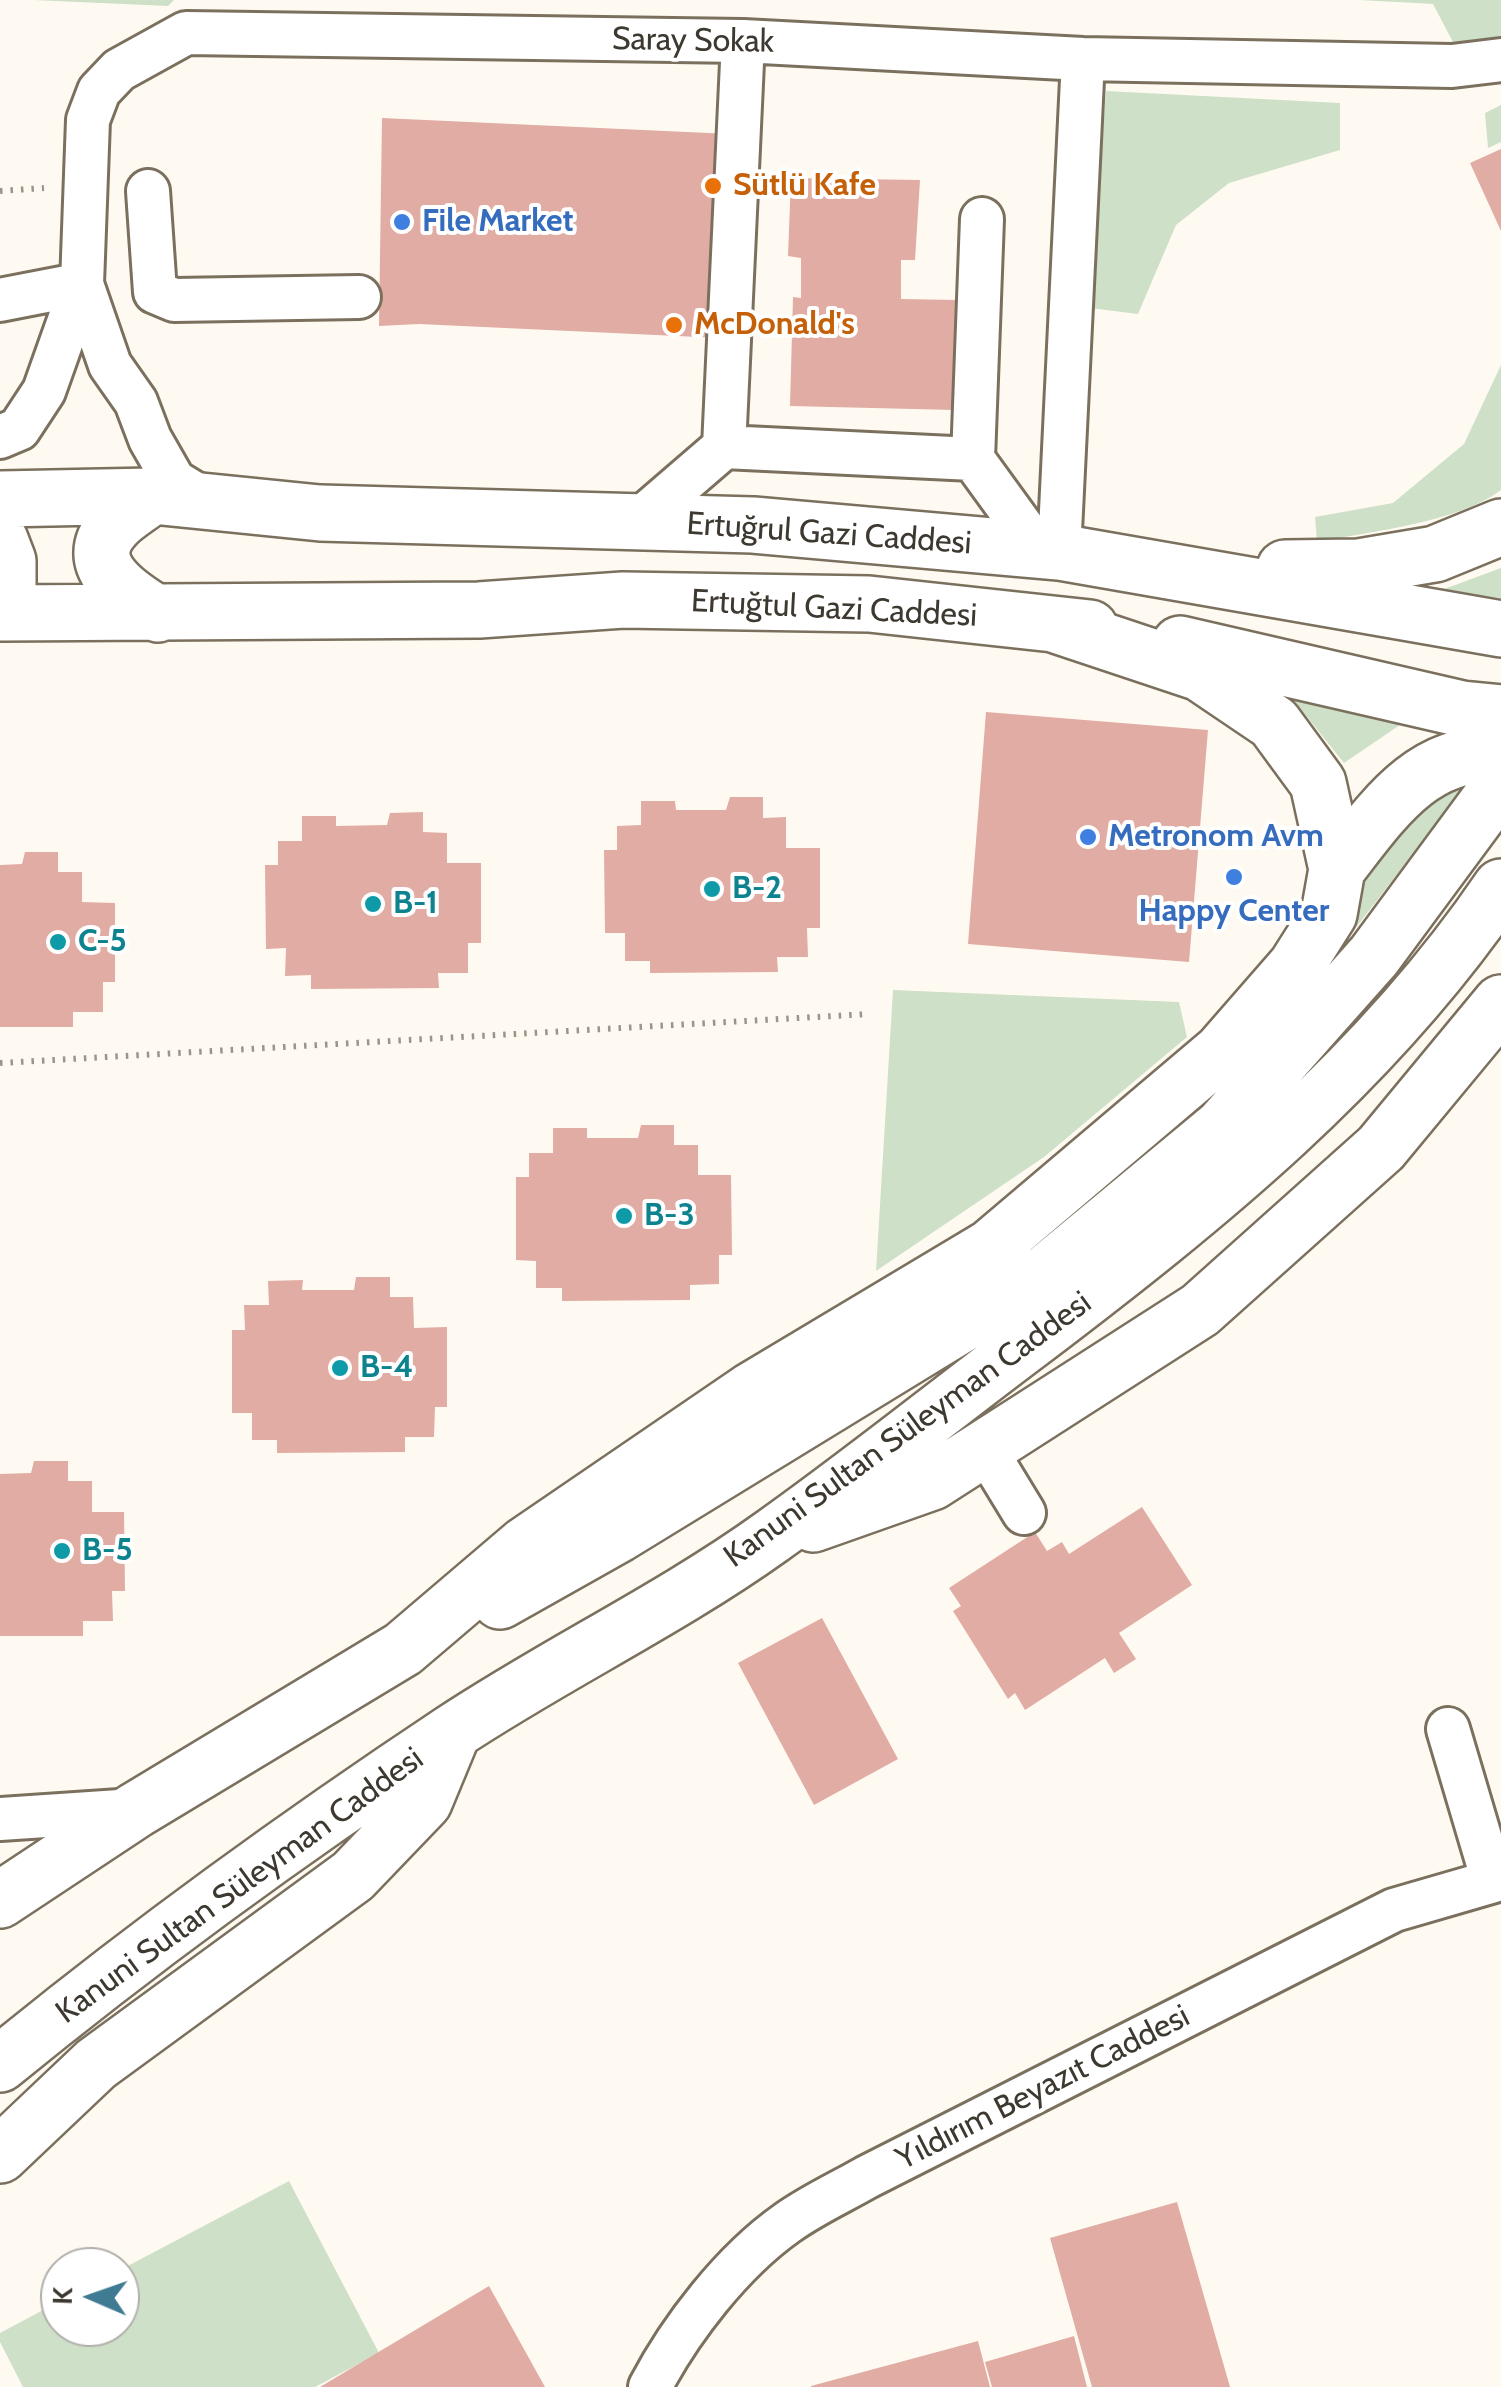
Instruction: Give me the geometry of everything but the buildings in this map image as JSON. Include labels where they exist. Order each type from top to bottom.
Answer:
[{"type":"main road","name":"Ertuğrul Gazi Caddesi","points":[[0,499],[177,497],[320,513],[753,524],[1049,551],[1501,629]]},
{"type":"main road","points":[[158,614],[114,584],[103,558],[106,540],[116,524],[177,497]]},
{"type":"main road","points":[[1161,571],[1358,566],[1435,554],[1501,527]]},
{"type":"main road","points":[[0,540],[8,561],[8,586],[0,592]]},
{"type":"main road","name":"Ertuğtul Gazi Caddesi","points":[[0,613],[479,610],[623,600],[869,604],[1114,630],[1462,709],[1501,712]]},
{"type":"main road","points":[[0,1900],[136,1810],[403,1648],[557,1523],[752,1390],[991,1247],[1221,1052],[1296,966],[1329,914],[1337,869],[1318,783],[1274,723],[1200,674],[1056,625]]},
{"type":"main road","points":[[1337,869],[1388,804],[1422,772],[1472,753],[1501,755]]},
{"type":"main road","name":"Kanuni Sultan Süleyman Caddesi","points":[[403,1648],[486,1609],[619,1534],[1046,1272],[1222,1127],[1374,956],[1501,784]]},
{"type":"main road","name":"Kanuni Sultan Süleyman Caddesi","points":[[0,2064],[221,1893],[453,1732],[768,1540],[1116,1276],[1255,1164],[1351,1073],[1459,949],[1501,887]]},
{"type":"main road","points":[[768,1540],[932,1482],[1200,1310],[1382,1148],[1501,1003]]},
{"type":"main road","points":[[0,2155],[96,2064],[354,1876],[424,1802],[453,1732]]},
{"type":"street","name":"Saray Sokak","points":[[82,284],[88,120],[99,91],[119,70],[186,32],[743,40],[1083,59],[1452,66],[1501,60]]},
{"type":"street","points":[[724,447],[743,40]]},
{"type":"street","points":[[1049,551],[1083,59]]},
{"type":"street","points":[[148,191],[155,292],[174,300],[359,297]]},
{"type":"street","points":[[982,219],[973,458],[1049,551]]},
{"type":"street","points":[[0,300],[82,284]]},
{"type":"street","points":[[0,437],[18,428],[44,391],[82,284]]},
{"type":"street","points":[[82,284],[110,364],[136,402],[150,439],[174,481],[177,497]]},
{"type":"street","points":[[638,522],[724,447],[973,458]]},
{"type":"street","points":[[986,1449],[1024,1514]]},
{"type":"street","points":[[1448,1729],[1497,1880]]},
{"type":"street","points":[[0,1819],[136,1810]]},
{"type":"street","name":"Yıldırım Beyazıt Caddesi","points":[[650,2387],[707,2304],[788,2222],[867,2177],[1394,1910],[1497,1880]]},
{"type":"path","points":[[0,1064],[868,1014]]},
{"type":"green space","points":[[33,0],[174,0],[168,6]]},
{"type":"green space","points":[[1359,0],[1501,0],[1501,48],[1455,46],[1433,4]]},
{"type":"green space","points":[[1106,91],[1340,103],[1340,150],[1229,183],[1176,225],[1138,314],[1090,308]]},
{"type":"green space","points":[[1501,105],[1501,142],[1488,148],[1485,113]]},
{"type":"green space","points":[[1501,365],[1501,490],[1438,518],[1317,542],[1315,517],[1393,503],[1464,444]]},
{"type":"green space","points":[[1501,568],[1501,598],[1439,591]]},
{"type":"green space","points":[[1288,693],[1416,714],[1344,763]]},
{"type":"green space","points":[[1480,766],[1351,934],[1372,847]]},
{"type":"green space","points":[[893,990],[1179,1002],[1187,1037],[1044,1157],[876,1271]]},
{"type":"green space","points":[[289,2181],[379,2353],[315,2387],[23,2387],[0,2342],[0,2333],[40,2312],[40,2347],[140,2347],[140,2259]]},
{"type":"place","name":"Sütlü Kafe","points":[[713,186]]},
{"type":"place","name":"File Market","points":[[402,222]]},
{"type":"place","name":"McDonald's","points":[[674,325]]},
{"type":"place","name":"Metronom Avm","points":[[1088,837]]},
{"type":"place","name":"Happy Center","points":[[1234,877]]},
{"type":"place","name":"B-2","points":[[712,889]]},
{"type":"place","name":"B-1","points":[[373,904]]},
{"type":"place","name":"C-5","points":[[58,942]]},
{"type":"place","name":"B-3","points":[[624,1216]]},
{"type":"place","name":"B-4","points":[[340,1368]]},
{"type":"place","name":"B-5","points":[[62,1551]]}]
